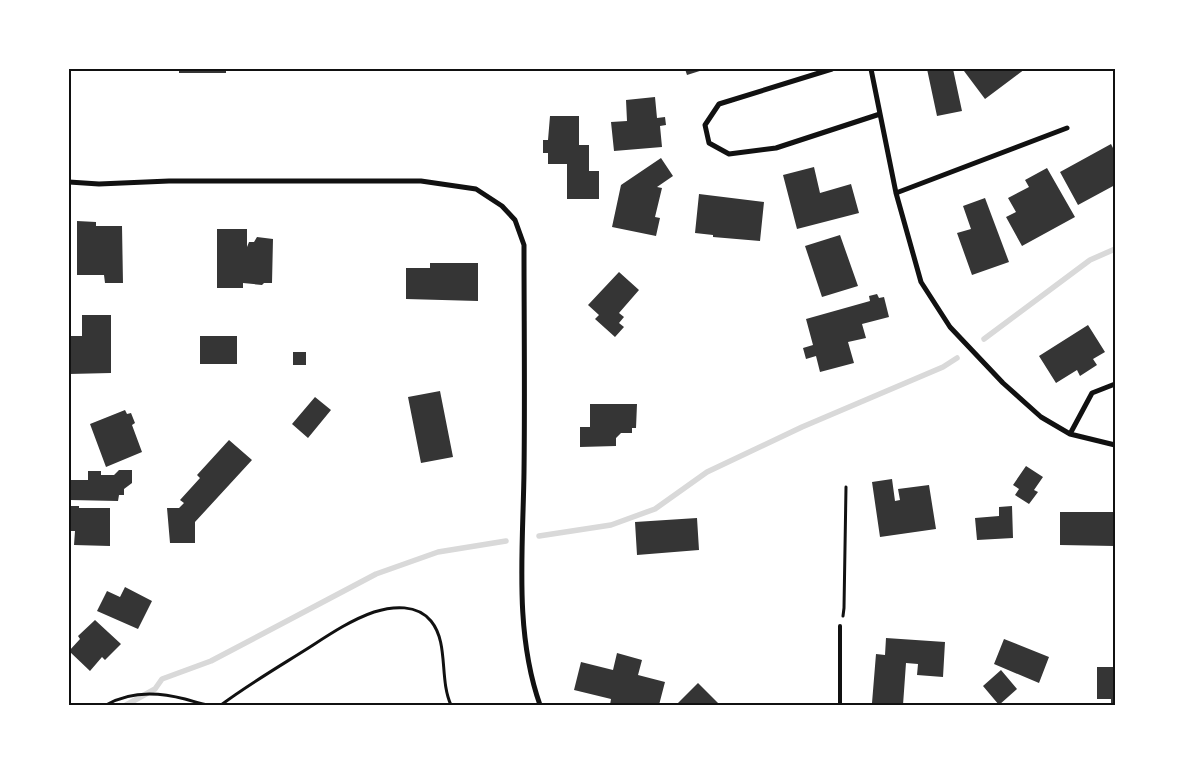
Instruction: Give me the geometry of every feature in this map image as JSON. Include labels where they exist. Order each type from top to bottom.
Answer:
[{"type":"street","points":[[832,69],[719,104],[705,125],[709,143],[728,154],[776,148],[880,114]]},
{"type":"street","points":[[871,69],[896,192],[921,282],[950,327],[1009,389],[1041,417],[1070,434],[1115,445]]},
{"type":"street","points":[[896,192],[1067,128]]},
{"type":"street","points":[[69,182],[99,184],[169,181],[421,181],[476,189],[502,206],[515,220],[524,245],[522,574],[525,629],[534,687],[540,705]]},
{"type":"street","points":[[1070,434],[1092,393],[1115,384]]},
{"type":"lane","points":[[840,626],[840,705]]},
{"type":"path","points":[[840,626],[844,608],[846,487]]},
{"type":"path","points":[[220,705],[341,628],[373,612],[398,607],[411,608],[424,614],[434,627],[440,641],[444,678],[451,705]]},
{"type":"path","points":[[106,705],[117,699],[135,694],[185,699],[208,705]]},
{"type":"building","points":[[179,69],[226,69],[226,73],[179,73]]},
{"type":"building","points":[[685,69],[706,69],[687,75]]},
{"type":"building","points":[[927,69],[953,69],[962,111],[937,116]]},
{"type":"building","points":[[967,69],[1025,69],[985,99],[964,71]]},
{"type":"building","points":[[655,97],[657,118],[665,117],[666,125],[660,126],[662,147],[614,151],[611,122],[627,121],[626,100]]},
{"type":"building","points":[[550,116],[579,116],[579,145],[589,145],[589,171],[599,171],[599,199],[567,199],[567,164],[548,164],[548,153],[543,153],[543,140],[548,140]]},
{"type":"building","points":[[1111,144],[1115,152],[1115,185],[1078,205],[1060,172]]},
{"type":"building","points":[[661,158],[673,176],[657,187],[662,188],[655,217],[660,218],[656,236],[612,227],[621,185]]},
{"type":"building","points":[[814,167],[820,193],[851,184],[859,213],[797,229],[783,175]]},
{"type":"building","points":[[1047,168],[1075,217],[1022,246],[1006,217],[1016,212],[1008,198],[1029,187],[1025,180]]},
{"type":"building","points":[[699,194],[764,202],[760,241],[713,237],[713,235],[695,233]]},
{"type":"building","points":[[985,198],[1009,262],[972,275],[957,233],[971,229],[963,206]]},
{"type":"building","points":[[77,221],[96,222],[96,226],[122,226],[123,283],[105,283],[104,275],[77,275]]},
{"type":"building","points":[[217,229],[247,229],[247,247],[249,242],[254,242],[257,237],[273,239],[272,283],[264,283],[262,285],[243,283],[243,288],[217,288]]},
{"type":"building","points":[[840,235],[858,286],[822,297],[805,246]]},
{"type":"building","points":[[430,263],[478,263],[478,301],[406,299],[406,268],[430,268]]},
{"type":"building","points":[[619,272],[639,290],[619,313],[624,317],[619,323],[624,327],[615,337],[595,319],[599,315],[588,305]]},
{"type":"building","points":[[877,294],[879,298],[884,297],[889,317],[862,324],[866,338],[848,342],[854,363],[820,372],[816,356],[806,359],[803,348],[813,345],[806,319],[870,301],[869,296]]},
{"type":"building","points":[[82,315],[111,315],[111,373],[69,374],[69,336],[82,336]]},
{"type":"building","points":[[1088,325],[1105,352],[1093,359],[1097,365],[1080,376],[1077,370],[1056,383],[1039,356]]},
{"type":"building","points":[[200,336],[237,336],[237,364],[200,364]]},
{"type":"building","points":[[293,352],[306,352],[306,365],[293,365]]},
{"type":"building","points":[[440,391],[453,457],[421,463],[408,397]]},
{"type":"building","points":[[315,397],[331,410],[308,438],[292,424]]},
{"type":"building","points":[[590,404],[637,404],[636,428],[632,428],[632,433],[621,433],[616,438],[616,446],[580,447],[580,427],[590,427]]},
{"type":"building","points":[[125,410],[127,414],[131,413],[135,423],[132,425],[142,452],[106,467],[90,424]]},
{"type":"building","points":[[229,440],[252,460],[195,522],[195,543],[170,543],[167,508],[179,508],[184,503],[180,500],[200,478],[197,475]]},
{"type":"building","points":[[1026,466],[1043,477],[1034,490],[1038,492],[1029,504],[1015,495],[1019,489],[1013,485]]},
{"type":"building","points":[[119,470],[132,470],[132,483],[124,489],[124,495],[119,495],[118,501],[70,500],[70,480],[88,480],[88,471],[101,471],[101,475],[114,475]]},
{"type":"building","points":[[892,479],[895,501],[900,500],[898,489],[929,485],[936,529],[880,537],[872,482]]},
{"type":"building","points":[[69,506],[79,506],[79,508],[110,508],[110,546],[74,545],[75,531],[69,531]]},
{"type":"building","points":[[1012,506],[1013,538],[977,540],[975,518],[999,516],[999,507]]},
{"type":"building","points":[[1060,512],[1115,512],[1115,546],[1060,545]]},
{"type":"building","points":[[697,518],[699,550],[637,555],[635,522]]},
{"type":"building","points":[[125,587],[152,601],[138,629],[97,611],[107,591],[120,597]]},
{"type":"building","points":[[95,620],[121,644],[105,660],[102,657],[90,671],[69,651],[80,639],[78,636]]},
{"type":"building","points":[[886,638],[945,642],[943,677],[917,675],[918,664],[906,663],[903,705],[872,703],[876,654],[885,655]]},
{"type":"building","points":[[1004,639],[1049,657],[1039,683],[994,664]]},
{"type":"building","points":[[617,653],[642,660],[638,675],[665,682],[659,705],[610,705],[611,699],[574,690],[581,662],[613,670]]},
{"type":"building","points":[[1097,667],[1115,667],[1115,703],[1111,703],[1111,699],[1097,699]]},
{"type":"building","points":[[1001,670],[1017,689],[999,705],[983,686]]},
{"type":"building","points":[[698,683],[720,705],[676,705]]},
{"type":"waterway","points":[[984,339],[1090,260],[1115,249]]},
{"type":"waterway","points":[[539,536],[611,525],[655,509],[707,472],[802,427],[943,367],[957,358]]},
{"type":"waterway","points":[[126,705],[155,689],[162,679],[211,661],[376,574],[438,552],[506,541]]}]
